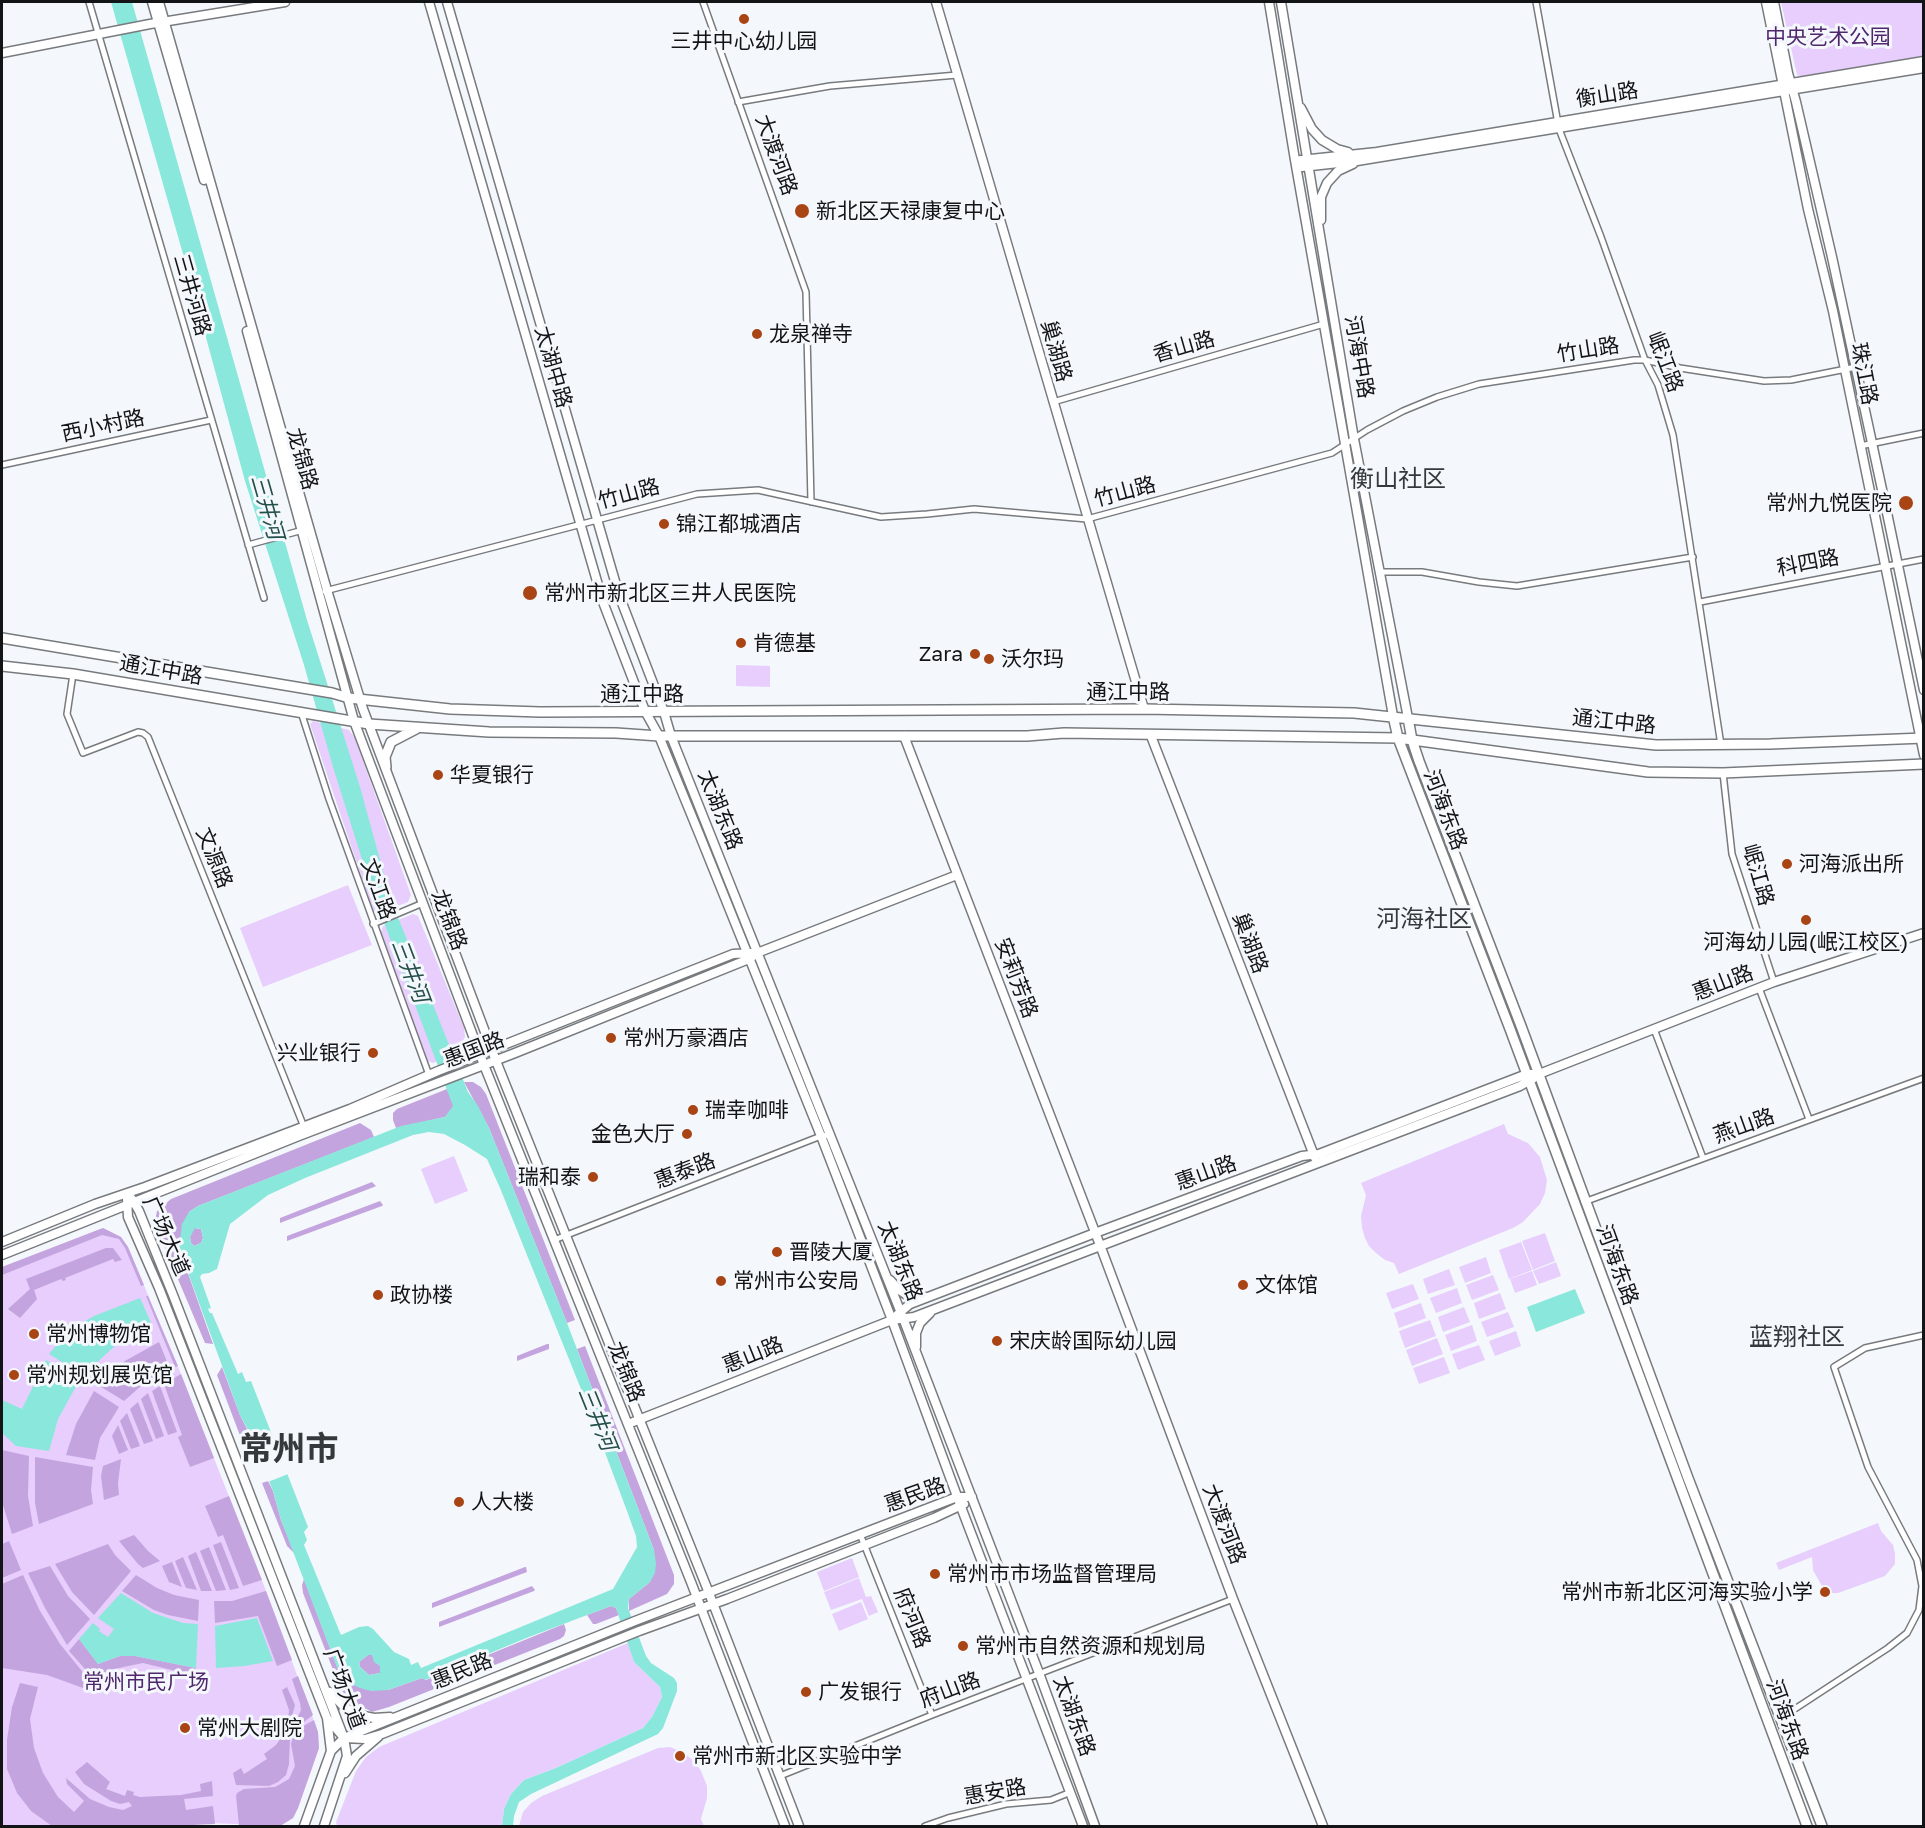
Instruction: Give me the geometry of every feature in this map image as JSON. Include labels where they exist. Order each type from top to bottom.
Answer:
[{"type":"main road","name":"通江中路","points":[[2,638],[355,698],[450,709],[664,712],[1144,709],[1354,713],[1656,745],[1921,738]]},
{"type":"main road","name":"通江中路","points":[[2,666],[74,674],[354,721]]},
{"type":"main road","name":"河海东路","points":[[1393,716],[1398,738],[1528,1078],[1807,1827]]},
{"type":"main road","name":"河海东路","points":[[1408,718],[1412,740],[1821,1827]]},
{"type":"main road","points":[[354,721],[369,724]]},
{"type":"main road","name":"通江中路","points":[[369,724],[489,732],[616,733],[659,736],[904,736],[1064,733],[1412,740]]},
{"type":"main road","points":[[386,767],[385,757],[391,742],[418,728]]},
{"type":"main road","points":[[1412,740],[1648,772],[1723,773],[1923,764]]},
{"type":"street","name":"三井河路","points":[[89,2],[264,598]]},
{"type":"street","name":"龙锦路","points":[[152,2],[355,698],[369,724],[386,767],[564,1236],[709,1593],[799,1827]]},
{"type":"street","name":"龙锦路","points":[[159,2],[158,22],[303,530],[324,591]]},
{"type":"street","points":[[2,53],[158,22],[285,2]]},
{"type":"street","name":"太湖中路","points":[[429,2],[603,602],[645,711],[659,736]]},
{"type":"street","name":"太湖中路","points":[[447,2],[619,595],[664,712]]},
{"type":"street","name":"大渡河路","points":[[703,2],[806,292],[811,501]]},
{"type":"street","name":"巢湖路","points":[[936,2],[1144,709]]},
{"type":"street","name":"河海中路","points":[[1269,2],[1393,716]]},
{"type":"street","name":"河海中路","points":[[1281,2],[1354,439],[1408,718]]},
{"type":"street","name":"岷江路","points":[[1536,2],[1558,125],[1645,360],[1658,385],[1673,435],[1721,745]]},
{"type":"street","name":"珠江路","points":[[1766,2],[1856,366],[1923,690]]},
{"type":"street","name":"珠江路","points":[[1774,2],[1808,209],[1845,369],[1923,755]]},
{"type":"street","name":"衡山路","points":[[1788,88],[1923,61]]},
{"type":"street","name":"衡山路","points":[[1296,164],[1357,158],[1923,68]]},
{"type":"street","points":[[738,102],[830,86],[957,75]]},
{"type":"street","points":[[1296,96],[1312,129],[1322,140],[1357,158]]},
{"type":"street","points":[[1320,239],[1321,197],[1327,183],[1338,171],[1357,158]]},
{"type":"street","name":"香山路","points":[[1053,402],[1324,324]]},
{"type":"street","name":"竹山路","points":[[324,591],[697,494],[758,490],[881,517],[974,509],[1088,519],[1332,453],[1403,411],[1437,397],[1479,384],[1634,360],[1764,381],[1791,380],[1856,366]]},
{"type":"street","name":"西小村路","points":[[2,465],[212,420]]},
{"type":"street","points":[[1860,446],[1923,432]]},
{"type":"street","points":[[248,545],[303,530]]},
{"type":"street","points":[[1381,572],[1422,572],[1517,586],[1693,557]]},
{"type":"street","name":"科四路","points":[[1700,602],[1923,559]]},
{"type":"street","name":"文源路","points":[[74,674],[67,714],[82,753],[138,732],[148,737],[305,1130]]},
{"type":"street","name":"龙锦路","points":[[355,698],[354,721],[480,1055],[697,1597],[785,1827]]},
{"type":"street","name":"文江路","points":[[301,712],[373,924],[433,1073]]},
{"type":"street","name":"太湖东路","points":[[664,712],[671,736],[757,953],[957,1497],[1083,1827]]},
{"type":"street","name":"太湖东路","points":[[659,736],[748,956],[902,1315],[1040,1673],[1095,1827]]},
{"type":"street","name":"安莉芳路","points":[[904,736],[1095,1233]]},
{"type":"street","name":"巢湖路","points":[[1151,736],[1315,1159]]},
{"type":"street","name":"岷江路","points":[[1723,773],[1732,854],[1774,982]]},
{"type":"street","name":"惠国路","points":[[2,1255],[131,1204],[305,1130],[496,1061],[748,956],[957,875]]},
{"type":"street","points":[[373,924],[423,903]]},
{"type":"street","name":"惠山路","points":[[902,1315],[914,1317],[1774,982],[1923,933]]},
{"type":"street","points":[[2,1242],[127,1193],[305,1130],[433,1073],[733,954],[748,956]]},
{"type":"street","points":[[1759,988],[1809,1119]]},
{"type":"street","points":[[1654,1029],[1703,1158]]},
{"type":"street","name":"燕山路","points":[[1575,1205],[1923,1078]]},
{"type":"street","name":"惠泰路","points":[[554,1240],[825,1135]]},
{"type":"street","name":"惠山路","points":[[627,1425],[892,1320],[902,1315],[910,1304],[928,1297],[1302,1156],[1315,1159]]},
{"type":"street","name":"广场大道","points":[[127,1193],[173,1295],[344,1738],[347,1756],[325,1823]]},
{"type":"street","name":"广场大道","points":[[131,1204],[128,1217],[159,1288],[327,1718],[331,1750],[304,1827]]},
{"type":"street","name":"大渡河路","points":[[1095,1233],[1233,1599],[1323,1827]]},
{"type":"street","points":[[886,1275],[900,1290],[910,1296],[928,1297]]},
{"type":"street","points":[[916,1353],[916,1333],[920,1323],[934,1309]]},
{"type":"street","points":[[1780,1718],[1888,1648],[1907,1633],[1919,1610],[1922,1586],[1917,1560],[1868,1467],[1834,1367],[1865,1348],[1923,1335]]},
{"type":"street","name":"惠民路","points":[[331,1750],[344,1738],[635,1621],[957,1497],[972,1497]]},
{"type":"street","name":"惠民路","points":[[344,1738],[365,1739],[382,1734],[639,1630],[713,1604],[961,1507],[972,1497]]},
{"type":"street","name":"府河路","points":[[860,1534],[932,1714]]},
{"type":"street","name":"府山路","points":[[780,1776],[932,1714],[1233,1599]]},
{"type":"street","points":[[323,1682],[344,1707],[359,1715],[374,1718],[399,1716]]},
{"type":"street","points":[[327,1718],[344,1738]]},
{"type":"street","points":[[338,1784],[356,1756],[382,1734]]},
{"type":"street","name":"惠安路","points":[[925,1827],[948,1818],[1006,1804],[1051,1800],[1071,1792]]},
{"type":"street","points":[[309,1812],[312,1821],[319,1825],[325,1823]]},
{"type":"green space","name":"中央艺术公园","points":[[1781,2],[1923,2],[1923,56],[1806,78],[1797,75]]},
{"type":"green space","points":[[736,665],[770,666],[770,687],[736,686]]},
{"type":"green space","points":[[313,721],[349,730],[355,738],[411,895],[408,902],[377,914],[373,911],[310,724]]},
{"type":"green space","points":[[348,885],[372,945],[263,987],[240,928]]},
{"type":"green space","points":[[413,914],[418,916],[464,1028],[465,1037],[455,1054],[433,1063],[428,1061],[381,932],[383,926]]},
{"type":"green space","points":[[1504,1124],[1508,1134],[1528,1143],[1540,1157],[1547,1180],[1540,1204],[1523,1222],[1513,1228],[1399,1274],[1394,1263],[1376,1253],[1365,1238],[1361,1216],[1366,1195],[1361,1183]]},
{"type":"green space","points":[[454,1156],[468,1191],[435,1204],[421,1169]]},
{"type":"green space","name":"常州市民广场","points":[[103,1228],[121,1237],[128,1247],[181,1374],[266,1591],[318,1732],[319,1748],[298,1808],[293,1818],[280,1826],[210,1823],[171,1826],[2,1826],[2,1267]]},
{"type":"green space","points":[[1545,1233],[1555,1261],[1533,1270],[1522,1241]]},
{"type":"green space","points":[[1521,1242],[1532,1270],[1509,1279],[1499,1250]]},
{"type":"green space","points":[[1486,1257],[1491,1273],[1465,1283],[1459,1267]]},
{"type":"green space","points":[[1556,1262],[1561,1276],[1539,1284],[1533,1271]]},
{"type":"green space","points":[[1449,1269],[1455,1285],[1428,1294],[1423,1279]]},
{"type":"green space","points":[[1532,1271],[1537,1285],[1515,1293],[1510,1279]]},
{"type":"green space","points":[[1493,1275],[1499,1290],[1472,1300],[1466,1285]]},
{"type":"green space","points":[[1413,1284],[1419,1299],[1392,1309],[1386,1293]]},
{"type":"green space","points":[[1457,1288],[1462,1303],[1436,1313],[1430,1298]]},
{"type":"green space","points":[[1500,1293],[1506,1309],[1479,1319],[1474,1303]]},
{"type":"green space","points":[[1421,1303],[1426,1318],[1399,1328],[1394,1313]]},
{"type":"green space","points":[[1464,1307],[1470,1322],[1443,1332],[1438,1317]]},
{"type":"green space","points":[[1508,1312],[1514,1327],[1487,1337],[1481,1322]]},
{"type":"green space","points":[[1430,1320],[1436,1336],[1405,1348],[1399,1331]]},
{"type":"green space","points":[[1472,1325],[1477,1341],[1451,1351],[1445,1335]]},
{"type":"green space","points":[[1516,1331],[1521,1346],[1495,1356],[1489,1341]]},
{"type":"green space","points":[[1437,1338],[1443,1354],[1412,1366],[1406,1350]]},
{"type":"green space","points":[[1479,1345],[1485,1360],[1458,1370],[1452,1354]]},
{"type":"green space","points":[[1444,1357],[1450,1373],[1419,1384],[1413,1368]]},
{"type":"green space","points":[[1878,1523],[1881,1531],[1893,1545],[1895,1554],[1895,1564],[1885,1576],[1838,1593],[1830,1593],[1823,1588],[1813,1570],[1812,1557],[1779,1570],[1776,1563]]},
{"type":"green space","points":[[852,1558],[859,1577],[824,1591],[817,1572]]},
{"type":"green space","points":[[859,1578],[866,1597],[871,1596],[878,1612],[869,1616],[862,1599],[831,1610],[824,1592]]},
{"type":"green space","points":[[861,1602],[868,1619],[839,1631],[832,1614]]},
{"type":"green space","points":[[628,1643],[634,1662],[660,1687],[662,1697],[652,1717],[643,1728],[556,1768],[524,1780],[511,1794],[504,1809],[502,1826],[337,1826],[336,1822],[356,1771],[366,1757],[379,1747]]},
{"type":"green space","points":[[670,1747],[693,1760],[701,1771],[707,1786],[707,1798],[701,1819],[704,1826],[519,1826],[523,1812],[542,1796],[658,1748]]},
{"type":"shaded area","points":[[464,1082],[473,1082],[486,1094],[575,1320],[567,1323],[489,1128]]},
{"type":"shaded area","points":[[447,1089],[454,1106],[445,1117],[396,1128],[393,1113],[397,1109]]},
{"type":"shaded area","points":[[360,1123],[371,1130],[374,1137],[198,1206],[189,1212],[179,1248],[213,1344],[205,1343],[158,1232],[155,1221],[157,1211],[171,1199]]},
{"type":"shaded area","points":[[372,1182],[376,1186],[280,1223],[280,1218]]},
{"type":"shaded area","points":[[380,1201],[382,1206],[287,1241],[287,1236]]},
{"type":"shaded area","points":[[103,1228],[121,1237],[128,1247],[144,1285],[141,1286],[119,1239],[102,1235],[2,1275],[2,1267]]},
{"type":"shaded area","points":[[194,1228],[201,1229],[203,1238],[201,1243],[194,1246],[190,1237]]},
{"type":"shaded area","points":[[106,1248],[113,1248],[122,1260],[115,1262],[113,1259],[65,1278],[66,1280],[61,1279],[34,1290],[37,1299],[20,1318],[8,1309],[30,1289],[26,1279]]},
{"type":"shaded area","points":[[146,1296],[148,1296],[178,1366],[175,1367]]},
{"type":"shaded area","points":[[159,1342],[170,1369],[141,1386],[124,1401],[98,1385],[125,1361]]},
{"type":"shaded area","points":[[549,1344],[549,1349],[517,1361],[517,1356]]},
{"type":"shaded area","points":[[585,1346],[674,1575],[674,1584],[667,1594],[629,1611],[629,1599],[650,1582],[654,1550],[577,1349]]},
{"type":"shaded area","points":[[222,1367],[253,1443],[244,1446],[217,1375]]},
{"type":"shaded area","points":[[181,1374],[214,1458],[190,1467],[178,1437],[182,1435],[164,1384]]},
{"type":"shaded area","points":[[160,1386],[177,1432],[168,1435],[152,1391]]},
{"type":"shaded area","points":[[94,1391],[119,1407],[100,1438],[95,1460],[66,1455],[76,1424]]},
{"type":"shaded area","points":[[148,1393],[164,1436],[156,1439],[141,1399]]},
{"type":"shaded area","points":[[138,1402],[153,1441],[144,1444],[130,1409]]},
{"type":"shaded area","points":[[127,1413],[140,1446],[131,1449],[120,1421]]},
{"type":"shaded area","points":[[118,1425],[128,1450],[119,1454],[112,1436]]},
{"type":"shaded area","points":[[2,1450],[29,1456],[28,1496],[33,1526],[12,1534],[2,1502]]},
{"type":"shaded area","points":[[35,1457],[93,1467],[91,1490],[93,1504],[39,1524],[35,1503]]},
{"type":"shaded area","points":[[121,1459],[119,1495],[104,1500],[101,1476],[103,1466]]},
{"type":"shaded area","points":[[268,1481],[295,1554],[287,1546],[262,1483]]},
{"type":"shaded area","points":[[229,1496],[262,1580],[243,1586],[223,1535],[218,1537],[205,1506]]},
{"type":"shaded area","points":[[134,1535],[160,1561],[143,1568],[138,1564],[119,1541]]},
{"type":"shaded area","points":[[9,1541],[21,1570],[2,1578],[2,1544]]},
{"type":"shaded area","points":[[221,1542],[239,1588],[230,1590],[213,1545]]},
{"type":"shaded area","points":[[108,1544],[115,1555],[131,1571],[94,1615],[72,1592],[55,1564]]},
{"type":"shaded area","points":[[209,1547],[226,1590],[216,1591],[200,1551]]},
{"type":"shaded area","points":[[196,1552],[212,1591],[201,1591],[188,1556]]},
{"type":"shaded area","points":[[183,1557],[197,1590],[186,1588],[175,1561]]},
{"type":"shaded area","points":[[172,1562],[182,1587],[169,1582],[162,1566]]},
{"type":"shaded area","points":[[50,1566],[68,1596],[90,1619],[67,1645],[28,1573]]},
{"type":"shaded area","points":[[526,1567],[527,1572],[432,1608],[432,1603]]},
{"type":"shaded area","points":[[23,1575],[40,1611],[60,1644],[90,1681],[87,1686],[83,1688],[47,1675],[2,1668],[2,1584]]},
{"type":"shaded area","points":[[136,1575],[174,1595],[199,1600],[198,1621],[154,1610],[122,1591]]},
{"type":"shaded area","points":[[304,1579],[342,1680],[388,1690],[422,1678],[426,1680],[564,1624],[566,1630],[560,1639],[372,1712],[347,1699],[339,1685],[303,1593]]},
{"type":"shaded area","points":[[532,1586],[534,1591],[439,1627],[439,1622]]},
{"type":"shaded area","points":[[266,1591],[292,1660],[277,1666],[258,1616],[215,1623],[214,1601],[232,1601]]},
{"type":"shaded area","points":[[611,1606],[616,1608],[619,1615],[593,1624],[587,1615]]},
{"type":"shaded area","points":[[79,1639],[98,1664],[120,1656],[135,1656],[196,1668],[180,1672],[143,1663],[109,1670],[94,1679],[69,1651]]},
{"type":"shaded area","points":[[368,1655],[372,1655],[380,1666],[380,1673],[369,1675],[360,1667],[359,1662]]},
{"type":"shaded area","points":[[298,1676],[313,1715],[297,1727],[290,1738],[289,1764],[286,1775],[269,1786],[236,1785],[233,1773],[241,1768],[244,1774],[267,1759],[264,1754],[276,1745],[287,1729],[289,1710],[282,1690],[287,1687],[295,1705],[291,1720],[295,1723],[301,1710],[292,1679]]},
{"type":"shaded area","points":[[20,1683],[38,1687],[30,1719],[34,1748],[43,1773],[58,1797],[74,1812],[84,1801],[67,1784],[66,1778],[90,1799],[123,1810],[132,1806],[129,1802],[120,1804],[111,1801],[84,1784],[75,1772],[87,1762],[110,1782],[106,1789],[125,1796],[127,1790],[140,1797],[181,1795],[201,1791],[200,1784],[212,1781],[213,1796],[184,1799],[186,1810],[213,1806],[215,1824],[52,1826],[31,1811],[17,1793],[7,1769],[7,1740],[12,1707]]},
{"type":"shaded area","points":[[314,1720],[318,1732],[319,1748],[293,1818],[280,1826],[239,1825],[237,1793],[244,1789],[275,1787],[289,1779],[295,1766],[291,1744],[293,1737],[298,1729]]},
{"type":"water","name":"三井河","points":[[111,2],[132,2],[307,620],[360,787],[391,900],[468,1092],[489,1128],[654,1550],[655,1573],[650,1582],[629,1599],[628,1608],[646,1656],[651,1663],[674,1678],[677,1683],[677,1691],[663,1728],[658,1734],[531,1794],[519,1802],[513,1826],[502,1826],[504,1809],[511,1794],[524,1780],[556,1768],[643,1728],[652,1717],[662,1697],[660,1687],[634,1662],[616,1608],[611,1606],[425,1680],[422,1678],[388,1690],[371,1691],[342,1680],[281,1520],[273,1491],[240,1415],[179,1248],[182,1224],[189,1212],[198,1206],[401,1126],[445,1117],[453,1106],[371,888],[304,665],[245,481]],"holes":[[[429,1132],[444,1134],[487,1159],[583,1394],[636,1536],[637,1547],[613,1589],[421,1668],[418,1662],[411,1665],[409,1659],[394,1652],[368,1626],[359,1627],[341,1635],[304,1545],[307,1540],[304,1532],[308,1527],[251,1381],[246,1382],[242,1372],[238,1374],[212,1313],[208,1309],[211,1308],[200,1277],[202,1274],[217,1269],[230,1224],[268,1195],[413,1135]],[[195,1228],[201,1229],[203,1238],[201,1243],[194,1246],[190,1237]],[[368,1655],[372,1655],[374,1662],[380,1666],[380,1673],[369,1675],[360,1667],[359,1662]]]},
{"type":"water","points":[[1575,1289],[1585,1313],[1536,1332],[1527,1307]]},
{"type":"water","points":[[140,1298],[152,1325],[117,1344],[83,1375],[49,1354],[75,1327],[94,1316]]},
{"type":"water","points":[[46,1360],[79,1381],[58,1419],[49,1451],[16,1446],[2,1433],[2,1400],[22,1409]]},
{"type":"water","points":[[121,1593],[153,1613],[183,1623],[198,1624],[196,1668],[135,1656],[120,1656],[98,1664],[79,1639],[93,1623],[108,1637],[114,1629],[98,1618]]},
{"type":"water","points":[[257,1618],[273,1661],[216,1668],[215,1626]]},
{"type":"pier","points":[[273,1434],[288,1474],[268,1482],[252,1442]]},
{"type":"place","name":"三井中心幼儿园","points":[[744,19]]},
{"type":"place","name":"新北区天禄康复中心","points":[[802,211]]},
{"type":"place","name":"龙泉禅寺","points":[[757,334]]},
{"type":"place","name":"常州九悦医院","points":[[1906,503]]},
{"type":"place","name":"锦江都城酒店","points":[[664,524]]},
{"type":"place","name":"常州市新北区三井人民医院","points":[[530,593]]},
{"type":"place","name":"肯德基","points":[[741,643]]},
{"type":"place","name":"Zara","points":[[975,654]]},
{"type":"place","name":"沃尔玛","points":[[989,659]]},
{"type":"place","name":"华夏银行","points":[[438,775]]},
{"type":"place","name":"河海派出所","points":[[1787,864]]},
{"type":"place","name":"河海幼儿园(岷江校区)","points":[[1806,920]]},
{"type":"place","name":"常州万豪酒店","points":[[611,1038]]},
{"type":"place","name":"兴业银行","points":[[373,1053]]},
{"type":"place","name":"瑞幸咖啡","points":[[693,1110]]},
{"type":"place","name":"金色大厅","points":[[687,1134]]},
{"type":"place","name":"瑞和泰","points":[[593,1177]]},
{"type":"place","name":"晋陵大厦","points":[[777,1252]]},
{"type":"place","name":"常州市公安局","points":[[721,1281]]},
{"type":"place","name":"文体馆","points":[[1243,1285]]},
{"type":"place","name":"政协楼","points":[[378,1295]]},
{"type":"place","name":"常州博物馆","points":[[34,1334]]},
{"type":"place","name":"宋庆龄国际幼儿园","points":[[997,1341]]},
{"type":"place","name":"常州规划展览馆","points":[[14,1375]]},
{"type":"place","name":"人大楼","points":[[459,1502]]},
{"type":"place","name":"常州市市场监督管理局","points":[[935,1574]]},
{"type":"place","name":"常州市新北区河海实验小学","points":[[1825,1592]]},
{"type":"place","name":"常州市自然资源和规划局","points":[[963,1646]]},
{"type":"place","name":"广发银行","points":[[806,1692]]},
{"type":"place","name":"常州大剧院","points":[[185,1728]]},
{"type":"place","name":"常州市新北区实验中学","points":[[680,1756]]},
{"type":"district","name":"衡山社区","points":[[1398,479]]},
{"type":"district","name":"河海社区","points":[[1424,919]]},
{"type":"district","name":"蓝翔社区","points":[[1797,1337]]},
{"type":"district","name":"常州市","points":[[289,1450]]}]
